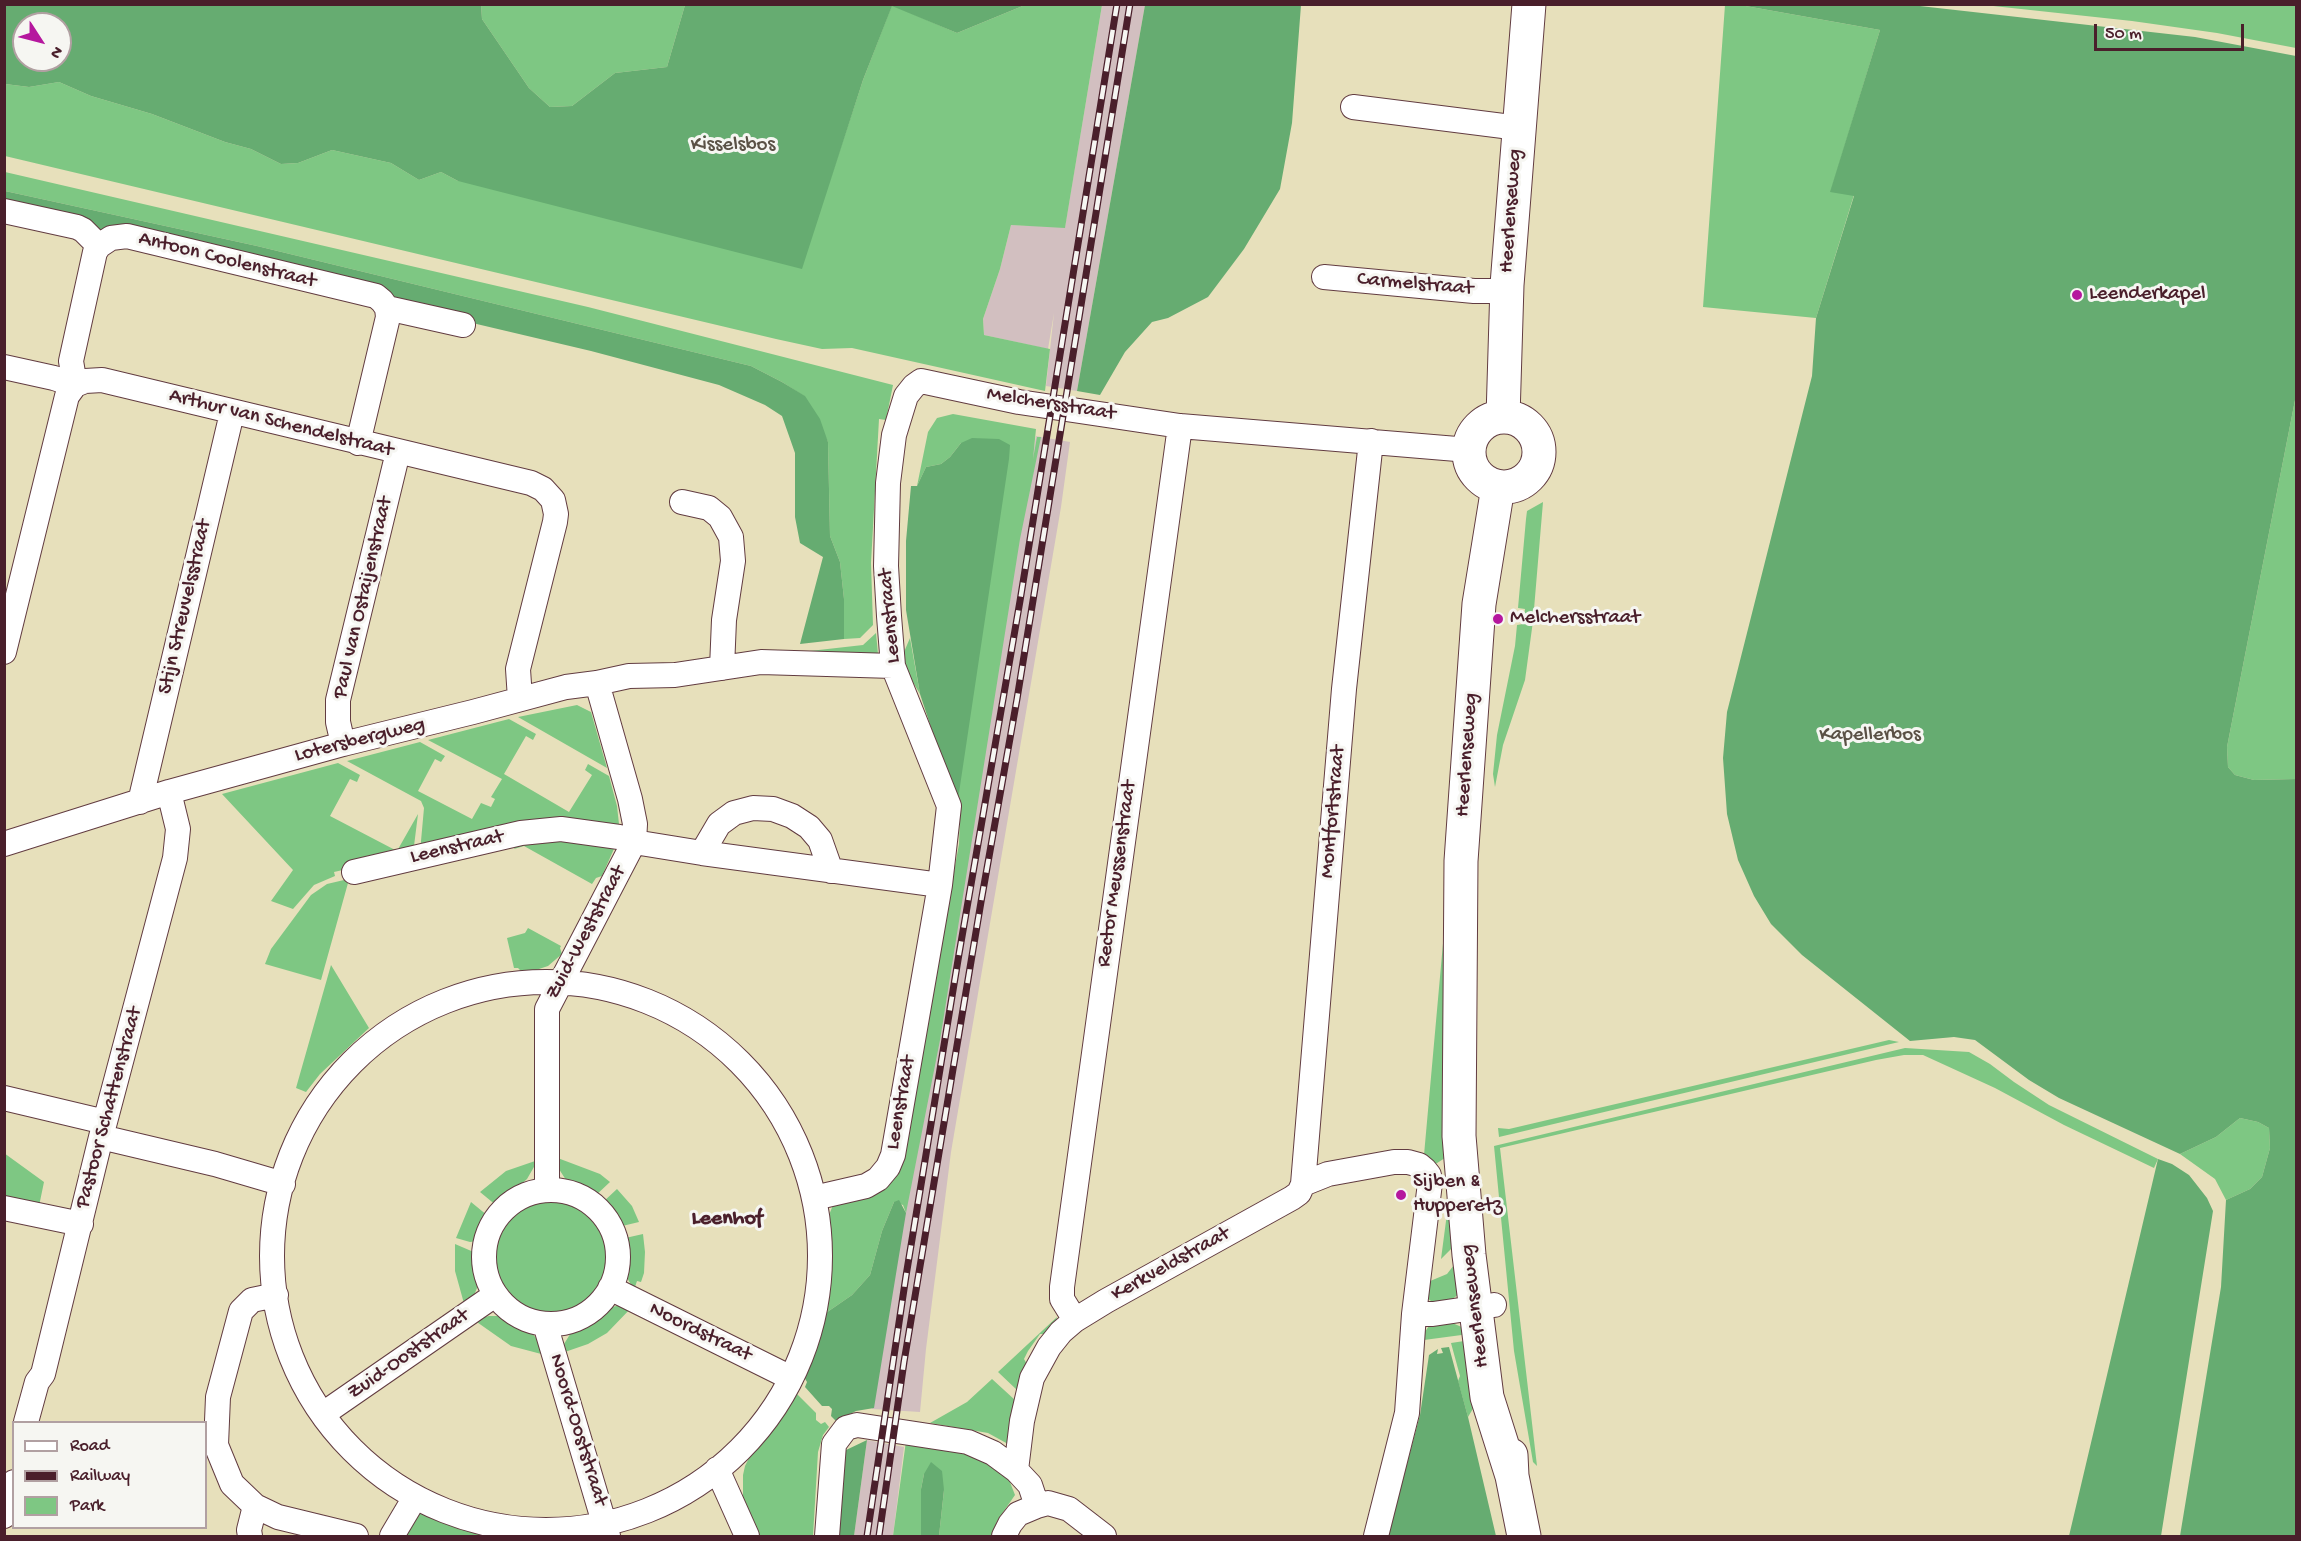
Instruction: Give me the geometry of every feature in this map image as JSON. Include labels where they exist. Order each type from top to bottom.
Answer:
[{"type":"main road","name":"Heerlenseweg","points":[[1503,417],[1506,291],[1529,4]]},
{"type":"main road","points":[[1503,417],[1522,422],[1529,428],[1535,436],[1539,455],[1537,464],[1525,480],[1517,485],[1498,487],[1482,480],[1476,474],[1472,467],[1469,450],[1476,431],[1493,419],[1503,417]]},
{"type":"main road","name":"Heerlenseweg","points":[[1498,487],[1479,604],[1472,691],[1459,913],[1459,1024],[1475,1133],[1485,1306],[1487,1397],[1512,1476],[1524,1536]]},
{"type":"street","points":[[1353,107],[1519,128]]},
{"type":"street","points":[[4,211],[77,227],[99,246],[93,260],[71,361],[75,385],[67,396],[4,652]]},
{"type":"street","name":"Antoon Coolenstraat","points":[[99,246],[111,238],[127,236],[376,296],[387,308],[463,325]]},
{"type":"street","name":"Carmelstraat","points":[[1324,277],[1474,291],[1506,291]]},
{"type":"street","points":[[358,443],[387,317],[387,308]]},
{"type":"street","points":[[4,367],[75,385]]},
{"type":"street","name":"Arthur van Schendelstraat","points":[[75,385],[85,381],[102,380],[531,483],[543,489],[553,500],[556,514],[518,669],[520,699]]},
{"type":"street","name":"Melchersstraat","points":[[921,381],[1018,402],[1180,426],[1469,450]]},
{"type":"street","name":"Leenstraat","points":[[814,1198],[866,1186],[878,1179],[888,1167],[893,1155],[940,885],[948,806],[893,666],[886,566],[888,483],[894,435],[906,396],[921,381]]},
{"type":"street","name":"Stijn Streuvelsstraat","points":[[140,802],[232,413]]},
{"type":"street","name":"Rector Meussenstraat","points":[[1075,1320],[1062,1299],[1062,1287],[1180,426]]},
{"type":"street","name":"Montfortstraat","points":[[1303,1184],[1344,689],[1371,441]]},
{"type":"street","name":"Paul van Ostaijenstraat","points":[[343,744],[338,722],[338,700],[398,452]]},
{"type":"street","points":[[682,502],[709,508],[720,517],[731,537],[733,561],[724,620],[722,668]]},
{"type":"street","name":"Lotersbergweg","points":[[4,844],[169,792],[343,744],[566,687],[629,676],[675,675],[761,662],[893,666]]},
{"type":"street","name":"Zuid-Weststraat","points":[[547,1190],[546,1017],[549,1002],[634,842],[635,824],[630,799],[597,683]]},
{"type":"street","name":"Pastoor Schattenstraat","points":[[26,1421],[37,1382],[43,1374],[103,1130],[175,858],[178,829],[169,792]]},
{"type":"street","points":[[702,853],[719,824],[734,813],[753,808],[773,809],[792,816],[809,827],[820,840],[831,871]]},
{"type":"street","name":"Leenstraat","points":[[354,872],[521,833],[545,830],[576,831],[702,853],[940,885]]},
{"type":"street","points":[[530,982],[561,982],[606,988],[639,998],[679,1016],[722,1045],[759,1082],[788,1125],[799,1149],[814,1198],[820,1239],[816,1300],[807,1340],[791,1378],[766,1418],[743,1445],[717,1469],[664,1502],[607,1531],[502,1529],[466,1520],[414,1499],[350,1446],[323,1414],[306,1387],[292,1358],[282,1327],[273,1272],[274,1228],[283,1184],[299,1138],[324,1096],[356,1059],[394,1029],[436,1005],[482,989],[530,982]]},
{"type":"street","points":[[4,1098],[283,1184]]},
{"type":"street","name":"Kerkveldstraat","points":[[1016,1470],[1022,1421],[1032,1378],[1049,1347],[1061,1332],[1075,1320],[1293,1198],[1299,1194],[1303,1184],[1328,1174],[1382,1164],[1408,1162],[1419,1165],[1429,1175],[1430,1183],[1414,1314]]},
{"type":"street","points":[[547,1190],[571,1193],[583,1198],[602,1213],[614,1235],[618,1259],[610,1288],[592,1310],[578,1319],[545,1324],[526,1320],[508,1310],[495,1295],[486,1274],[484,1262],[486,1239],[490,1228],[504,1208],[535,1192],[547,1190]]},
{"type":"street","points":[[4,1208],[81,1224]]},
{"type":"street","name":"Noordstraat","points":[[610,1288],[791,1378]]},
{"type":"street","points":[[276,1295],[252,1300],[241,1311],[218,1397],[216,1445],[232,1484],[255,1506],[278,1517],[356,1536]]},
{"type":"street","name":"Zuid-Ooststraat","points":[[323,1414],[495,1295]]},
{"type":"street","points":[[1376,1536],[1407,1413],[1414,1314],[1433,1314],[1485,1306]]},
{"type":"street","name":"Noord-Ooststraat","points":[[545,1324],[607,1531]]},
{"type":"street","points":[[827,1536],[832,1453],[835,1440],[846,1428],[857,1425],[968,1442],[993,1452],[1016,1470],[1030,1485],[1037,1506]]},
{"type":"street","points":[[717,1469],[747,1536]]},
{"type":"street","points":[[4,1516],[12,1489]]},
{"type":"street","points":[[392,1536],[414,1499]]},
{"type":"street","points":[[1005,1536],[1010,1524],[1018,1514],[1048,1503],[1069,1509],[1104,1536]]},
{"type":"street","points":[[250,1536],[249,1530],[255,1506]]},
{"type":"shaded area","points":[[1102,5],[1145,5],[1077,391],[1046,386],[1054,313],[1048,349],[984,335],[983,319],[1000,269],[1011,225],[1065,227]]},
{"type":"shaded area","points":[[1036,436],[1070,442],[1061,507],[951,1152],[920,1412],[872,1409]]},
{"type":"shaded area","points":[[867,1440],[904,1447],[893,1536],[854,1536]]},
{"type":"green space","name":"Kisselsbos","points":[[5,4],[481,5],[482,19],[529,88],[550,107],[572,106],[615,73],[667,67],[685,5],[1025,5],[957,33],[892,6],[863,80],[802,269],[458,181],[441,172],[419,180],[391,163],[332,150],[298,163],[281,164],[251,149],[225,142],[152,114],[91,96],[59,82],[29,87],[5,84]]},
{"type":"green space","points":[[481,5],[685,5],[667,67],[615,73],[572,106],[550,107],[529,88],[482,19]]},
{"type":"green space","points":[[892,5],[957,33],[1025,5],[1102,5],[1065,228],[1011,225],[1000,269],[983,319],[984,335],[1050,349],[1045,391],[852,348],[822,349],[776,339],[5,156],[5,84],[29,87],[59,82],[91,96],[152,114],[225,142],[251,149],[281,164],[298,163],[332,150],[391,163],[419,180],[441,172],[458,181],[828,186],[863,80]]},
{"type":"green space","points":[[1145,5],[1301,5],[1292,123],[1280,189],[1244,249],[1208,297],[1168,318],[1152,322],[1125,352],[1100,395],[1077,391]]},
{"type":"green space","points":[[1725,5],[1740,5],[1880,30],[1831,191],[1854,195],[1816,318],[1703,307]]},
{"type":"green space","name":"Kapellerbos","points":[[1740,5],[1911,5],[2195,37],[2296,56],[2296,395],[2227,747],[2228,767],[2235,775],[2254,780],[2296,779],[2296,1536],[2180,1536],[2221,1287],[2226,1200],[2250,1189],[2262,1177],[2270,1148],[2269,1128],[2258,1122],[2240,1118],[2216,1137],[2180,1154],[2059,1098],[2029,1080],[1975,1040],[1954,1037],[1910,1041],[1802,955],[1771,924],[1754,896],[1738,860],[1727,814],[1723,758],[1727,712],[1812,376],[1816,318],[1854,196],[1830,192],[1880,30]]},
{"type":"green space","points":[[1984,5],[2296,5],[2296,48],[2217,33],[2132,21]]},
{"type":"green space","points":[[5,172],[588,307],[893,385],[886,420],[879,419],[871,563],[873,625],[860,638],[844,639],[844,599],[840,562],[830,536],[828,442],[804,396],[782,382],[751,366],[257,246],[5,191]]},
{"type":"green space","points":[[5,191],[257,246],[751,366],[782,382],[805,396],[820,419],[828,442],[830,536],[840,562],[844,599],[844,639],[800,644],[823,557],[800,543],[795,517],[795,453],[782,416],[765,405],[719,385],[591,351],[104,236],[5,205]]},
{"type":"green space","points":[[2296,395],[2296,779],[2254,780],[2235,775],[2228,767],[2227,747]]},
{"type":"green space","points":[[953,414],[1036,429],[1033,459],[1037,437],[1041,437],[1020,539],[940,1040],[906,1213],[903,1205],[894,1202],[882,1231],[870,1275],[852,1295],[823,1315],[828,1266],[829,1215],[833,1205],[869,1194],[910,1111],[959,844],[960,816],[957,806],[961,443],[941,464],[926,467],[917,486],[928,432],[937,418]]},
{"type":"green space","points":[[972,438],[999,439],[1010,445],[957,806],[920,694],[906,610],[906,541],[911,486],[917,486],[926,467],[941,464],[961,443]]},
{"type":"green space","points":[[1543,502],[1533,621],[1525,680],[1503,745],[1495,787],[1493,774],[1497,735],[1517,625],[1523,624],[1525,609],[1518,608],[1527,511]]},
{"type":"green space","points":[[876,633],[878,654],[801,652],[863,645]]},
{"type":"green space","points":[[910,638],[920,694],[905,669],[904,652]]},
{"type":"green space","points":[[577,705],[591,712],[607,768],[518,717]]},
{"type":"green space","points":[[509,719],[536,734],[533,740],[526,736],[504,774],[569,812],[592,775],[585,770],[588,764],[609,776],[617,806],[620,833],[420,852],[424,808],[421,801],[347,761],[420,742],[445,756],[441,762],[435,759],[418,791],[472,819],[481,803],[491,807],[495,799],[491,797],[502,779],[428,740]]},
{"type":"green space","points":[[338,763],[360,775],[357,782],[350,779],[330,816],[397,851],[418,814],[413,854],[334,872],[335,876],[314,885],[293,909],[271,901],[293,870],[222,794]]},
{"type":"green space","points":[[1453,832],[1462,1247],[1452,1248],[1441,1259],[1451,1183],[1445,1158],[1434,1165],[1424,1155]]},
{"type":"green space","points":[[519,839],[617,842],[602,876],[596,878],[592,884],[524,846],[514,849]]},
{"type":"green space","points":[[344,880],[348,883],[321,980],[265,964],[271,949],[311,895],[327,884]]},
{"type":"green space","points":[[528,928],[561,946],[562,954],[548,966],[524,974],[518,968],[514,968],[507,938],[525,933]]},
{"type":"green space","points":[[331,965],[369,1028],[320,1074],[306,1092],[296,1088]]},
{"type":"green space","points":[[1889,1040],[1899,1042],[1499,1137],[1498,1128],[1509,1129]]},
{"type":"green space","points":[[1905,1048],[1969,1052],[2049,1105],[2158,1159],[2154,1168],[2064,1125],[1995,1088],[1923,1055],[1904,1055],[1876,1060],[1500,1148],[1537,1466],[1533,1462],[1514,1351],[1494,1146]]},
{"type":"green space","points":[[2240,1118],[2258,1122],[2269,1128],[2270,1148],[2262,1177],[2250,1189],[2226,1200],[2215,1179],[2180,1154],[2216,1137]]},
{"type":"green space","points":[[4,1153],[44,1182],[38,1211],[5,1203]]},
{"type":"green space","points":[[555,1157],[600,1174],[610,1182],[594,1197],[566,1180],[557,1166]]},
{"type":"green space","points":[[2158,1159],[2172,1164],[2189,1175],[2207,1198],[2213,1211],[2161,1536],[2069,1536]]},
{"type":"green space","points":[[538,1160],[527,1179],[497,1206],[480,1192],[506,1171]]},
{"type":"green space","points":[[617,1189],[632,1206],[639,1222],[616,1226],[602,1203]]},
{"type":"green space","points":[[550,1196],[573,1201],[592,1214],[605,1233],[610,1256],[605,1279],[592,1298],[573,1311],[550,1316],[527,1311],[508,1298],[495,1279],[490,1256],[495,1233],[508,1214],[527,1201]]},
{"type":"green space","points":[[899,1200],[906,1213],[874,1408],[856,1411],[836,1421],[831,1416],[832,1409],[829,1406],[822,1406],[805,1387],[807,1382],[804,1377],[823,1315],[852,1295],[870,1275],[882,1231],[894,1202]]},
{"type":"green space","points":[[471,1202],[488,1216],[477,1241],[470,1242],[456,1238]]},
{"type":"green space","points":[[643,1234],[644,1273],[641,1282],[637,1281],[634,1290],[626,1276],[621,1239]]},
{"type":"green space","points":[[455,1244],[476,1253],[477,1288],[472,1300],[465,1307],[455,1271]]},
{"type":"green space","points":[[1454,1265],[1459,1294],[1451,1300],[1437,1303],[1431,1301],[1427,1298],[1423,1284],[1447,1274]]},
{"type":"green space","points":[[616,1306],[633,1306],[607,1333],[588,1344],[562,1353],[564,1344],[572,1331],[601,1310]]},
{"type":"green space","points":[[489,1316],[503,1316],[529,1330],[538,1340],[545,1355],[511,1346],[474,1320]]},
{"type":"green space","points":[[1057,1317],[1055,1324],[1047,1334],[1040,1334],[1028,1351],[1024,1359],[1028,1366],[1017,1390],[998,1372]]},
{"type":"green space","points":[[1450,1322],[1464,1328],[1469,1334],[1424,1340],[1424,1333],[1429,1326]]},
{"type":"green space","points":[[1471,1340],[1474,1407],[1468,1417],[1451,1343]]},
{"type":"green space","points":[[1449,1347],[1496,1536],[1388,1536],[1420,1415],[1429,1355],[1438,1349],[1437,1354],[1443,1353],[1441,1348]]},
{"type":"green space","points":[[992,1379],[1015,1400],[1008,1444],[988,1433],[930,1423],[967,1402]]},
{"type":"green space","points":[[796,1393],[816,1413],[816,1420],[821,1424],[825,1422],[829,1427],[823,1435],[818,1452],[813,1536],[755,1536],[743,1504],[745,1466],[756,1444],[781,1408],[785,1410]]},
{"type":"green space","points":[[867,1440],[854,1536],[836,1536],[844,1451]]},
{"type":"green space","points":[[906,1441],[978,1456],[1008,1477],[1015,1495],[997,1521],[993,1536],[939,1536],[944,1490],[924,1474],[921,1489],[921,1536],[893,1536]]},
{"type":"green space","points":[[931,1462],[942,1471],[944,1490],[939,1536],[921,1536],[921,1489],[924,1474]]},
{"type":"green space","points":[[421,1513],[428,1513],[490,1536],[402,1536]]},
{"type":"railway","points":[[867,1536],[906,1276],[1020,601],[1117,4]]},
{"type":"railway","points":[[879,1536],[904,1362],[1017,699],[1130,4]]},
{"type":"place","name":"Leenderkapel","points":[[2077,295]]},
{"type":"place","name":"Melchersstraat","points":[[1498,619]]},
{"type":"place","name":"Sijben & Hupperetz","points":[[1401,1195]]},
{"type":"district","name":"Leenhof","points":[[727,1220]]}]
